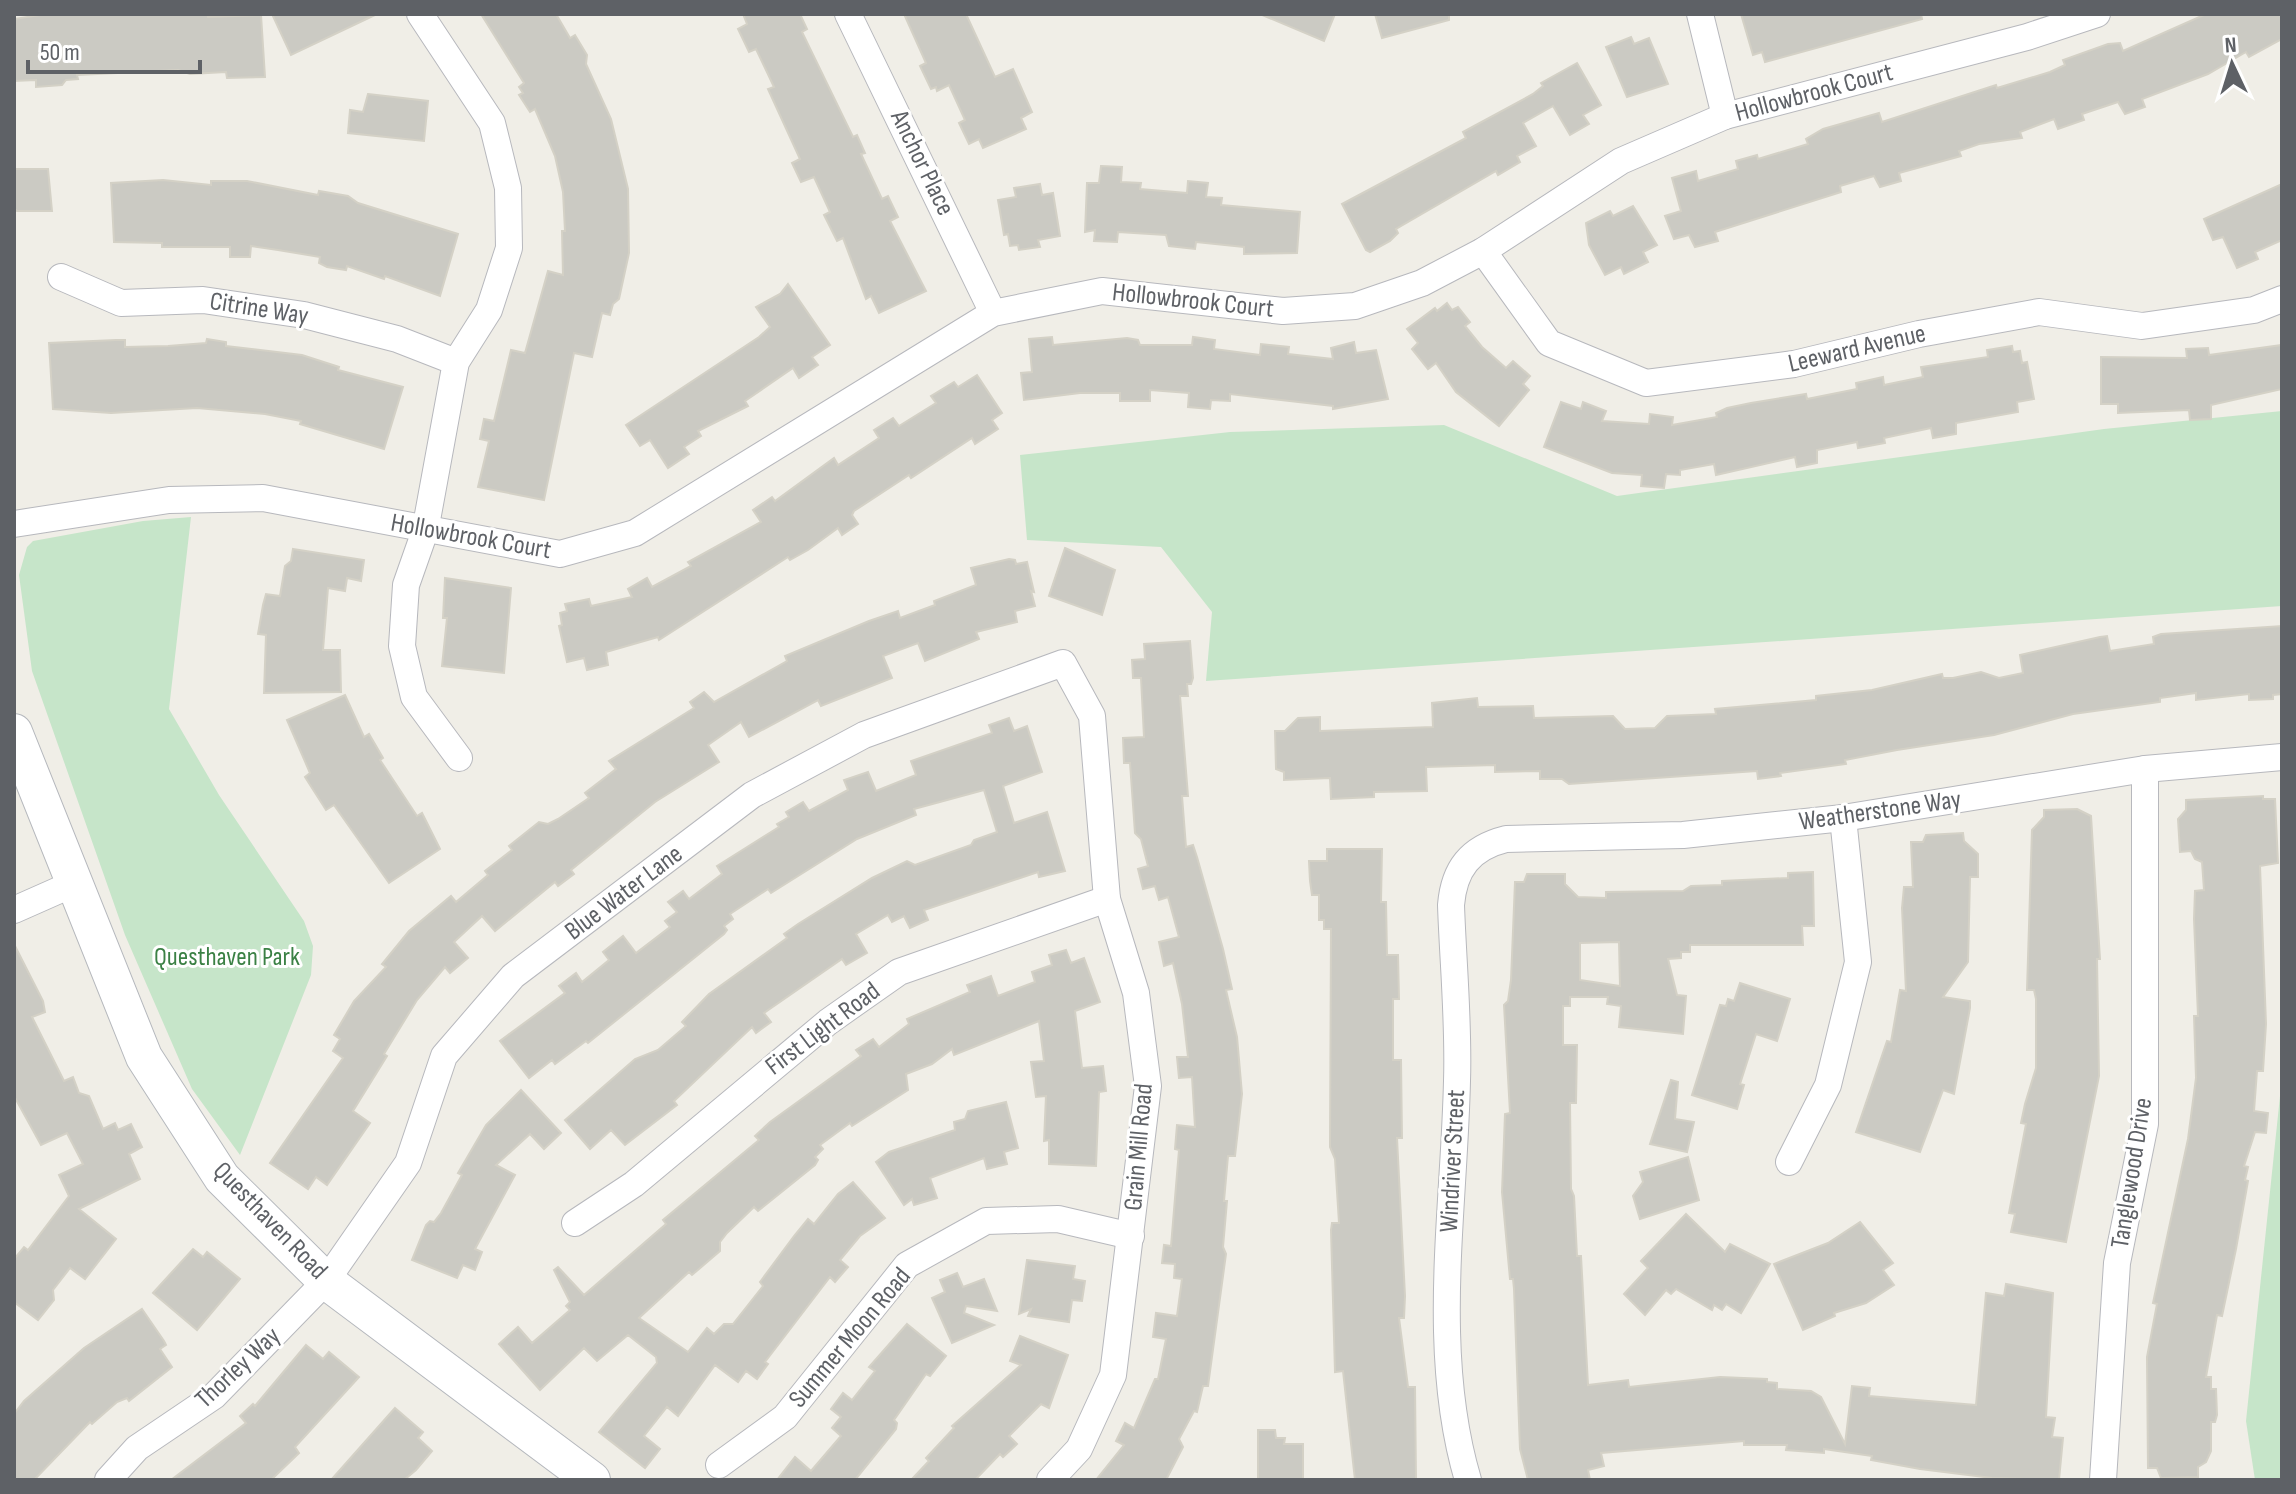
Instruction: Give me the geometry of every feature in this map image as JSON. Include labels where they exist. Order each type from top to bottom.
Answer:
[{"type":"street","points":[[420,14],[492,123],[508,188],[509,248],[489,310],[456,362],[425,531],[406,585],[402,646],[414,697],[459,758]]},
{"type":"street","name":"Anchor Place","points":[[848,14],[993,313]]},
{"type":"street","points":[[1700,14],[1725,116]]},
{"type":"street","name":"Hollowbrook Court","points":[[14,524],[169,500],[263,498],[425,531],[560,554],[635,533],[993,313],[1102,291],[1283,311],[1355,306],[1422,283],[1483,251],[1621,161],[1725,116],[2027,37],[2097,14]]},
{"type":"street","name":"Leeward Avenue","points":[[1483,251],[1549,343],[1646,383],[1794,364],[1919,334],[2039,312],[2142,326],[2254,310],[2282,299]]},
{"type":"street","name":"Citrine Way","points":[[61,277],[121,303],[203,300],[304,315],[397,339],[456,362]]},
{"type":"street","name":"Grain Mill Road","points":[[1050,1480],[1079,1449],[1113,1375],[1148,1086],[1136,993],[1107,899],[1092,716],[1063,663]]},
{"type":"street","name":"Blue Water Lane","points":[[326,1281],[408,1163],[444,1056],[513,976],[752,795],[864,735],[1063,663]]},
{"type":"street","name":"Questhaven Road","points":[[14,732],[144,1057],[222,1178],[326,1281],[592,1480]]},
{"type":"street","name":"Weatherstone Way","points":[[1478,849],[1506,839],[1683,835],[1843,818],[2145,769],[2282,757]]},
{"type":"street","name":"Tanglewood Drive","points":[[2103,1480],[2117,1263],[2145,1124],[2145,769]]},
{"type":"street","points":[[1789,1162],[1828,1085],[1858,962],[1843,818]]},
{"type":"street","name":"Windriver Street","points":[[1468,1480],[1454,1433],[1447,1285],[1457,1078],[1451,905],[1455,880],[1478,849]]},
{"type":"street","points":[[14,910],[75,883]]},
{"type":"street","name":"First Light Road","points":[[575,1223],[634,1184],[784,1057],[899,972],[1107,899]]},
{"type":"street","name":"Summer Moon Road","points":[[719,1465],[785,1417],[907,1265],[986,1221],[1058,1219],[1131,1236]]},
{"type":"street","name":"Thorley Way","points":[[108,1480],[137,1448],[214,1396],[326,1281]]},
{"type":"green space","points":[[2282,411],[2282,606],[1206,681],[1212,612],[1161,547],[1027,540],[1020,455],[1230,432],[1444,425],[1617,496],[2104,429]]},
{"type":"green space","name":"Questhaven Park","points":[[191,517],[169,709],[219,795],[304,921],[313,946],[311,975],[240,1155],[192,1089],[125,935],[32,671],[19,575],[27,547],[33,541],[143,521]]},
{"type":"green space","points":[[2282,1077],[2282,1480],[2255,1480],[2246,1421]]},
{"type":"building","points":[[46,14],[261,15],[265,77],[227,78],[226,72],[190,74],[178,70],[77,75],[78,79],[66,80],[62,85],[36,87],[36,80],[14,81],[14,19]]},
{"type":"building","points":[[272,14],[377,14],[291,55]]},
{"type":"building","points":[[481,14],[556,14],[570,38],[575,35],[587,55],[586,64],[611,119],[628,189],[629,253],[619,299],[613,304],[610,315],[602,313],[592,357],[574,353],[544,500],[478,487],[489,441],[480,439],[484,419],[494,421],[511,350],[525,353],[548,271],[563,275],[562,231],[565,231],[563,192],[555,156],[535,109],[530,112],[519,95],[523,93],[519,87],[524,83]]},
{"type":"building","points":[[743,14],[800,14],[807,29],[802,32],[853,137],[857,135],[865,153],[861,154],[882,199],[888,196],[898,217],[890,221],[926,291],[879,313],[871,296],[866,299],[843,238],[837,241],[824,215],[830,212],[814,177],[801,182],[792,163],[800,159],[768,89],[774,87],[756,49],[749,52],[738,29],[747,24]]},
{"type":"building","points":[[904,14],[966,14],[995,77],[1013,69],[1032,112],[1021,118],[1026,129],[983,148],[979,139],[969,144],[959,123],[965,120],[949,85],[937,91],[936,87],[931,89],[920,66],[926,63]]},
{"type":"building","points":[[1260,14],[1335,14],[1324,41]]},
{"type":"building","points":[[1375,14],[1449,14],[1449,20],[1382,38]]},
{"type":"building","points":[[1741,14],[1921,14],[1922,19],[1765,62],[1762,52],[1753,55]]},
{"type":"building","points":[[2206,14],[2282,14],[2282,39],[2249,57],[2246,52],[2208,74],[2142,99],[2145,107],[2125,114],[2118,102],[2082,114],[2084,120],[2058,129],[2054,119],[2020,132],[2022,138],[1979,144],[1959,151],[1961,156],[1899,173],[1901,181],[1880,187],[1874,176],[1840,186],[1841,192],[1715,232],[1718,241],[1695,247],[1689,235],[1674,239],[1665,216],[1681,211],[1672,178],[1696,171],[1698,181],[1738,169],[1736,161],[1757,155],[1758,159],[1808,144],[1806,139],[1823,129],[1879,113],[1882,122],[1996,85],[1997,88],[2050,72],[2065,65],[2063,60],[2108,44],[2120,43],[2123,51]]},
{"type":"building","points":[[1631,37],[1634,44],[1649,38],[1668,84],[1627,97],[1606,47]]},
{"type":"building","points":[[1577,63],[1601,105],[1583,115],[1589,124],[1570,135],[1553,106],[1523,123],[1536,146],[1517,156],[1520,162],[1498,175],[1496,171],[1396,229],[1398,233],[1390,241],[1370,252],[1366,250],[1342,204],[1466,138],[1463,132],[1533,94],[1543,86],[1541,83]]},
{"type":"building","points":[[368,94],[428,101],[424,141],[348,133],[350,110],[363,112]]},
{"type":"building","points":[[1101,166],[1122,167],[1121,182],[1141,183],[1140,189],[1187,193],[1188,181],[1208,183],[1206,197],[1222,198],[1221,205],[1300,212],[1297,253],[1244,254],[1244,247],[1196,242],[1195,249],[1169,246],[1166,235],[1118,232],[1117,242],[1094,241],[1095,230],[1085,232],[1087,183],[1099,183]]},
{"type":"building","points":[[14,169],[48,169],[52,211],[17,211],[14,208]]},
{"type":"building","points":[[163,180],[211,185],[211,181],[247,181],[318,195],[319,191],[348,196],[358,203],[458,234],[440,296],[347,266],[346,270],[327,267],[319,263],[320,257],[278,250],[251,246],[250,257],[230,257],[230,247],[162,247],[162,243],[114,242],[111,183]]},
{"type":"building","points":[[1040,184],[1042,195],[1053,193],[1060,236],[1038,240],[1040,247],[1019,250],[1018,245],[1010,246],[1008,234],[1004,235],[998,200],[1016,197],[1014,188]]},
{"type":"building","points":[[2282,184],[2282,240],[2255,252],[2258,259],[2237,268],[2223,237],[2213,240],[2204,219]]},
{"type":"building","points":[[1633,206],[1657,245],[1643,252],[1648,262],[1624,274],[1621,267],[1605,275],[1589,245],[1586,223],[1610,211],[1613,216]]},
{"type":"building","points":[[788,284],[830,345],[812,357],[818,365],[799,378],[793,368],[745,401],[748,406],[698,431],[701,436],[684,447],[689,454],[668,468],[650,440],[640,446],[626,425],[759,337],[770,327],[756,307],[780,294]]},
{"type":"building","points":[[1447,303],[1452,310],[1458,307],[1470,322],[1465,326],[1482,347],[1506,368],[1513,361],[1530,376],[1523,384],[1529,390],[1499,426],[1456,392],[1436,363],[1428,369],[1412,349],[1418,343],[1407,329]]},
{"type":"building","points":[[1052,337],[1053,345],[1127,338],[1138,340],[1140,345],[1192,345],[1193,337],[1215,340],[1214,349],[1260,355],[1261,344],[1289,347],[1288,354],[1333,359],[1331,348],[1354,342],[1356,353],[1376,350],[1388,399],[1333,409],[1333,406],[1230,394],[1230,401],[1211,400],[1210,409],[1188,407],[1189,393],[1150,390],[1150,401],[1120,401],[1120,393],[1080,393],[1024,400],[1021,373],[1032,372],[1029,339]]},
{"type":"building","points":[[207,339],[226,342],[226,346],[302,355],[339,367],[338,370],[403,387],[384,449],[300,424],[301,421],[265,414],[197,408],[111,413],[53,409],[49,343],[125,340],[125,347],[168,346],[206,343]]},
{"type":"building","points":[[2282,345],[2282,389],[2211,405],[2211,419],[2190,420],[2189,410],[2118,413],[2118,404],[2101,404],[2101,357],[2187,358],[2186,349],[2208,348],[2209,355]]},
{"type":"building","points":[[2012,346],[2013,352],[2020,351],[2022,363],[2027,362],[2034,399],[2017,402],[2018,412],[1956,423],[1956,434],[1933,438],[1931,428],[1884,438],[1885,443],[1858,448],[1857,442],[1817,450],[1817,463],[1797,467],[1795,457],[1716,475],[1714,464],[1680,470],[1680,475],[1666,474],[1664,488],[1641,486],[1642,475],[1612,473],[1544,447],[1561,402],[1581,409],[1583,402],[1606,411],[1602,421],[1649,424],[1650,414],[1673,417],[1672,425],[1717,417],[1716,413],[1727,408],[1751,403],[1806,394],[1807,399],[1857,389],[1856,383],[1883,377],[1884,385],[1923,377],[1921,367],[1988,357],[1987,350]]},
{"type":"building","points":[[977,375],[1002,413],[992,420],[998,429],[975,444],[972,438],[911,478],[909,475],[854,511],[852,515],[858,524],[842,535],[838,528],[808,550],[790,560],[788,557],[659,640],[658,637],[606,652],[608,665],[587,670],[584,658],[567,662],[559,626],[562,625],[560,613],[567,611],[565,604],[589,599],[591,606],[632,597],[628,589],[647,578],[652,587],[691,566],[688,562],[761,522],[753,510],[772,497],[775,501],[834,458],[838,465],[879,438],[874,430],[893,418],[899,426],[936,403],[931,396],[954,382],[958,387]]},
{"type":"building","points":[[1065,548],[1115,570],[1102,615],[1049,596]]},
{"type":"building","points":[[293,549],[364,560],[361,581],[347,578],[345,591],[328,588],[323,650],[340,650],[341,692],[264,693],[266,635],[258,634],[263,605],[266,594],[280,596],[285,566],[291,561]]},
{"type":"building","points":[[1015,560],[1016,564],[1027,562],[1034,592],[1031,591],[1035,606],[1015,611],[1017,622],[976,632],[979,639],[925,661],[918,643],[883,656],[892,678],[821,706],[818,700],[749,737],[741,722],[708,745],[719,762],[655,802],[571,870],[574,874],[558,886],[555,882],[495,931],[482,916],[454,942],[468,958],[450,973],[445,967],[417,1000],[384,1054],[387,1056],[353,1111],[370,1123],[327,1185],[316,1177],[308,1189],[270,1163],[343,1058],[333,1051],[340,1039],[334,1035],[354,1001],[386,967],[382,964],[409,931],[451,896],[456,902],[488,875],[485,871],[512,850],[509,846],[539,822],[548,824],[589,798],[585,793],[616,769],[609,761],[694,708],[690,702],[704,692],[714,702],[787,661],[785,656],[898,611],[900,618],[935,605],[934,601],[976,585],[971,568]]},
{"type":"building","points":[[445,578],[511,588],[504,673],[442,666],[447,618],[443,618]]},
{"type":"building","points":[[2282,626],[2282,694],[2273,695],[2273,699],[2249,700],[2249,694],[2196,700],[2196,693],[2160,698],[2160,702],[2073,714],[1994,735],[1845,760],[1846,764],[1780,773],[1781,776],[1758,779],[1757,771],[1569,784],[1562,779],[1540,779],[1540,771],[1495,772],[1495,765],[1426,767],[1427,791],[1374,792],[1374,797],[1331,799],[1330,778],[1284,780],[1284,772],[1276,769],[1275,731],[1285,731],[1298,718],[1320,717],[1320,731],[1433,727],[1432,703],[1477,698],[1478,707],[1533,706],[1534,718],[1613,716],[1625,729],[1655,728],[1667,716],[1716,714],[1715,709],[1816,700],[1816,696],[1872,690],[1942,674],[1943,678],[1953,678],[1981,672],[1999,678],[2023,673],[2020,655],[2100,637],[2107,636],[2110,651],[2154,644],[2153,637],[2161,634]]},
{"type":"building","points":[[1190,641],[1193,678],[1191,684],[1187,684],[1188,696],[1180,696],[1188,796],[1182,796],[1186,847],[1193,845],[1223,949],[1232,989],[1226,990],[1237,1037],[1242,1094],[1235,1156],[1228,1156],[1223,1247],[1226,1254],[1208,1386],[1203,1386],[1197,1412],[1194,1411],[1179,1439],[1183,1447],[1166,1480],[1096,1480],[1124,1445],[1116,1441],[1125,1423],[1134,1428],[1155,1379],[1158,1379],[1166,1339],[1153,1337],[1156,1313],[1177,1316],[1182,1279],[1174,1278],[1175,1264],[1162,1263],[1164,1245],[1171,1246],[1179,1150],[1175,1149],[1177,1125],[1195,1127],[1192,1077],[1179,1078],[1177,1057],[1188,1057],[1182,1004],[1173,963],[1164,966],[1159,942],[1179,937],[1168,897],[1159,900],[1155,886],[1143,889],[1138,869],[1148,866],[1141,839],[1135,833],[1130,763],[1124,763],[1123,738],[1144,737],[1141,678],[1133,678],[1132,660],[1145,659],[1144,644]]},
{"type":"building","points":[[345,695],[364,737],[369,734],[383,758],[380,760],[417,816],[422,813],[440,849],[389,883],[334,805],[326,810],[305,777],[310,773],[287,720]]},
{"type":"building","points":[[1009,718],[1014,731],[1027,726],[1042,772],[1003,786],[1014,823],[1047,812],[1065,871],[1039,877],[1038,872],[924,910],[928,920],[910,928],[904,916],[892,922],[888,915],[856,934],[867,953],[846,965],[842,959],[764,1013],[771,1022],[756,1033],[752,1027],[674,1101],[677,1105],[625,1145],[611,1130],[590,1149],[565,1120],[635,1059],[658,1050],[686,1026],[682,1022],[709,994],[787,938],[784,934],[798,924],[872,878],[907,861],[915,865],[997,832],[984,790],[914,809],[916,815],[857,839],[771,893],[768,889],[730,914],[733,919],[724,926],[727,930],[724,934],[588,1043],[586,1041],[555,1064],[552,1060],[529,1078],[500,1041],[565,993],[559,986],[576,973],[582,982],[609,960],[603,952],[623,936],[636,953],[670,927],[665,921],[677,912],[668,902],[683,891],[689,899],[722,874],[717,866],[779,827],[777,824],[789,817],[786,812],[803,802],[809,811],[848,790],[844,780],[868,772],[876,791],[916,775],[911,761],[992,733],[989,725]]},
{"type":"building","points":[[2263,796],[2263,799],[2275,799],[2278,863],[2260,866],[2266,1024],[2263,1071],[2257,1071],[2254,1111],[2268,1113],[2266,1133],[2255,1132],[2244,1166],[2248,1167],[2245,1180],[2248,1181],[2236,1249],[2222,1316],[2217,1315],[2206,1377],[2211,1377],[2211,1389],[2216,1389],[2217,1415],[2215,1422],[2211,1422],[2211,1451],[2206,1462],[2198,1467],[2198,1477],[2161,1478],[2157,1468],[2148,1468],[2147,1357],[2157,1304],[2153,1303],[2188,1139],[2196,1078],[2195,891],[2204,890],[2202,862],[2195,859],[2191,851],[2180,852],[2178,819],[2186,810],[2186,800]]},
{"type":"building","points":[[2077,809],[2091,816],[2100,959],[2097,959],[2099,1076],[2066,1242],[2011,1232],[2015,1214],[2009,1213],[2026,1124],[2021,1123],[2036,1068],[2036,999],[2034,990],[2027,990],[2032,830],[2044,817],[2044,810]]},
{"type":"building","points":[[1963,833],[1964,841],[1978,854],[1978,877],[1970,877],[1968,962],[1943,997],[1970,1001],[1970,1008],[1954,1094],[1943,1090],[1920,1152],[1856,1132],[1887,1041],[1891,1042],[1900,990],[1906,991],[1902,908],[1904,887],[1913,887],[1911,842],[1923,842],[1926,835]]},
{"type":"building","points":[[1327,849],[1382,849],[1381,902],[1386,902],[1387,955],[1398,955],[1399,999],[1393,999],[1393,1060],[1401,1060],[1402,1138],[1397,1138],[1405,1296],[1404,1318],[1399,1318],[1408,1387],[1415,1387],[1416,1480],[1355,1480],[1343,1371],[1335,1372],[1331,1230],[1332,1223],[1339,1223],[1335,1159],[1330,1147],[1331,929],[1324,929],[1324,920],[1319,920],[1319,895],[1312,895],[1309,861],[1327,861]]},
{"type":"building","points":[[1813,872],[1814,926],[1802,926],[1803,945],[1690,945],[1690,952],[1681,952],[1681,958],[1668,959],[1677,995],[1686,996],[1683,1034],[1619,1027],[1621,1006],[1607,1004],[1608,997],[1570,997],[1570,1006],[1563,1006],[1563,1045],[1577,1045],[1576,1103],[1570,1103],[1571,1189],[1577,1256],[1581,1256],[1588,1385],[1628,1380],[1629,1387],[1720,1377],[1767,1379],[1767,1382],[1777,1383],[1777,1389],[1811,1391],[1821,1397],[1845,1444],[1852,1386],[1870,1388],[1869,1396],[1976,1405],[1986,1293],[2004,1296],[2006,1284],[2053,1293],[2046,1417],[2055,1418],[2052,1437],[2063,1438],[2059,1480],[1992,1478],[1920,1469],[1871,1460],[1872,1456],[1824,1449],[1824,1453],[1786,1450],[1787,1445],[1744,1445],[1744,1441],[1601,1453],[1604,1466],[1588,1470],[1590,1480],[1528,1480],[1520,1449],[1514,1289],[1513,1279],[1510,1279],[1502,1192],[1505,1114],[1510,1113],[1504,1005],[1508,1001],[1511,980],[1515,882],[1524,882],[1527,874],[1565,874],[1565,884],[1578,897],[1606,898],[1606,892],[1683,891],[1691,886],[1722,885],[1722,881],[1788,878],[1788,873]],"holes":[[[1619,942],[1620,986],[1580,980],[1580,943]]]},
{"type":"building","points":[[14,944],[43,1001],[45,1012],[32,1017],[64,1081],[73,1077],[79,1093],[89,1096],[103,1129],[115,1123],[118,1130],[131,1124],[142,1147],[129,1154],[140,1179],[79,1209],[116,1239],[85,1279],[70,1268],[53,1290],[54,1300],[38,1320],[14,1302],[14,1259],[24,1247],[28,1250],[69,1196],[59,1175],[83,1164],[67,1133],[41,1145],[14,1096]]},
{"type":"building","points":[[1066,950],[1071,963],[1084,958],[1100,1002],[1075,1011],[1082,1068],[1103,1066],[1106,1091],[1099,1092],[1096,1166],[1049,1164],[1049,1140],[1044,1141],[1046,1096],[1036,1097],[1031,1062],[1044,1061],[1039,1021],[954,1055],[952,1049],[932,1064],[906,1074],[908,1090],[852,1126],[850,1123],[820,1145],[823,1149],[815,1157],[818,1160],[815,1165],[758,1211],[754,1207],[720,1242],[720,1251],[692,1275],[689,1272],[639,1318],[688,1352],[707,1328],[714,1334],[724,1324],[733,1324],[763,1286],[760,1282],[808,1219],[814,1224],[838,1194],[853,1182],[885,1218],[860,1236],[840,1260],[848,1267],[835,1282],[830,1277],[765,1362],[768,1364],[757,1379],[746,1371],[738,1382],[715,1365],[678,1416],[667,1407],[644,1436],[660,1449],[645,1468],[599,1432],[657,1363],[656,1357],[628,1335],[597,1361],[584,1348],[540,1390],[499,1344],[518,1327],[532,1343],[570,1310],[566,1306],[570,1302],[554,1270],[558,1267],[584,1295],[666,1224],[663,1220],[759,1140],[755,1136],[770,1122],[861,1056],[856,1050],[873,1039],[879,1047],[909,1024],[907,1019],[970,992],[967,985],[991,976],[998,996],[1035,982],[1032,972],[1052,965],[1049,955]]},
{"type":"building","points":[[1740,983],[1790,999],[1777,1041],[1756,1034],[1740,1084],[1744,1085],[1737,1109],[1692,1095],[1720,1005],[1726,1006],[1728,999],[1734,1001]]},
{"type":"building","points":[[1671,1080],[1678,1082],[1675,1119],[1694,1122],[1687,1152],[1650,1144]]},
{"type":"building","points":[[521,1090],[561,1133],[544,1149],[530,1134],[496,1165],[515,1175],[475,1249],[482,1252],[475,1270],[463,1265],[457,1278],[412,1260],[426,1225],[434,1222],[441,1213],[462,1175],[458,1173],[486,1125]]},
{"type":"building","points":[[1006,1102],[1018,1148],[1004,1152],[1007,1164],[987,1169],[984,1158],[930,1178],[937,1198],[914,1205],[912,1199],[904,1205],[876,1162],[889,1152],[955,1130],[954,1122],[965,1119],[968,1111]]},
{"type":"building","points":[[1688,1157],[1699,1200],[1640,1219],[1633,1196],[1643,1182],[1640,1172]]},
{"type":"building","points":[[1686,1214],[1725,1252],[1730,1244],[1770,1264],[1741,1313],[1726,1304],[1722,1310],[1714,1305],[1712,1310],[1676,1289],[1671,1294],[1666,1290],[1645,1315],[1624,1294],[1648,1268],[1641,1261]]},
{"type":"building","points":[[1860,1222],[1893,1263],[1883,1270],[1894,1285],[1866,1303],[1834,1313],[1835,1316],[1803,1330],[1774,1264],[1828,1243]]},
{"type":"building","points":[[193,1249],[203,1257],[207,1252],[240,1279],[197,1330],[153,1293]]},
{"type":"building","points":[[1027,1260],[1075,1266],[1073,1279],[1085,1281],[1082,1301],[1072,1300],[1069,1322],[1028,1316],[1031,1309],[1019,1314]]},
{"type":"building","points":[[957,1273],[963,1287],[984,1279],[997,1311],[966,1306],[964,1313],[994,1325],[952,1343],[932,1298],[945,1292],[940,1280]]},
{"type":"building","points":[[142,1309],[164,1341],[166,1345],[160,1349],[172,1367],[129,1401],[127,1398],[117,1402],[92,1424],[90,1422],[34,1480],[14,1480],[14,1414],[24,1401],[84,1348]]},
{"type":"building","points":[[907,1324],[946,1356],[930,1376],[926,1374],[894,1420],[896,1429],[855,1480],[777,1480],[795,1457],[811,1471],[841,1436],[832,1428],[841,1417],[831,1409],[843,1393],[852,1400],[875,1371],[869,1367]]},
{"type":"building","points":[[1020,1336],[1068,1355],[1049,1408],[1041,1404],[1009,1436],[1017,1444],[1003,1457],[1000,1454],[975,1480],[911,1480],[929,1461],[926,1458],[954,1428],[952,1426],[1021,1365],[1010,1361]]},
{"type":"building","points":[[306,1345],[323,1359],[329,1352],[359,1377],[295,1447],[299,1453],[271,1480],[171,1480],[246,1423],[240,1416],[253,1404],[255,1406]]},
{"type":"building","points":[[395,1408],[423,1432],[418,1438],[432,1451],[416,1470],[404,1480],[331,1480]]},
{"type":"building","points":[[1258,1430],[1275,1430],[1276,1438],[1285,1438],[1284,1444],[1303,1444],[1303,1480],[1258,1480]]}]
